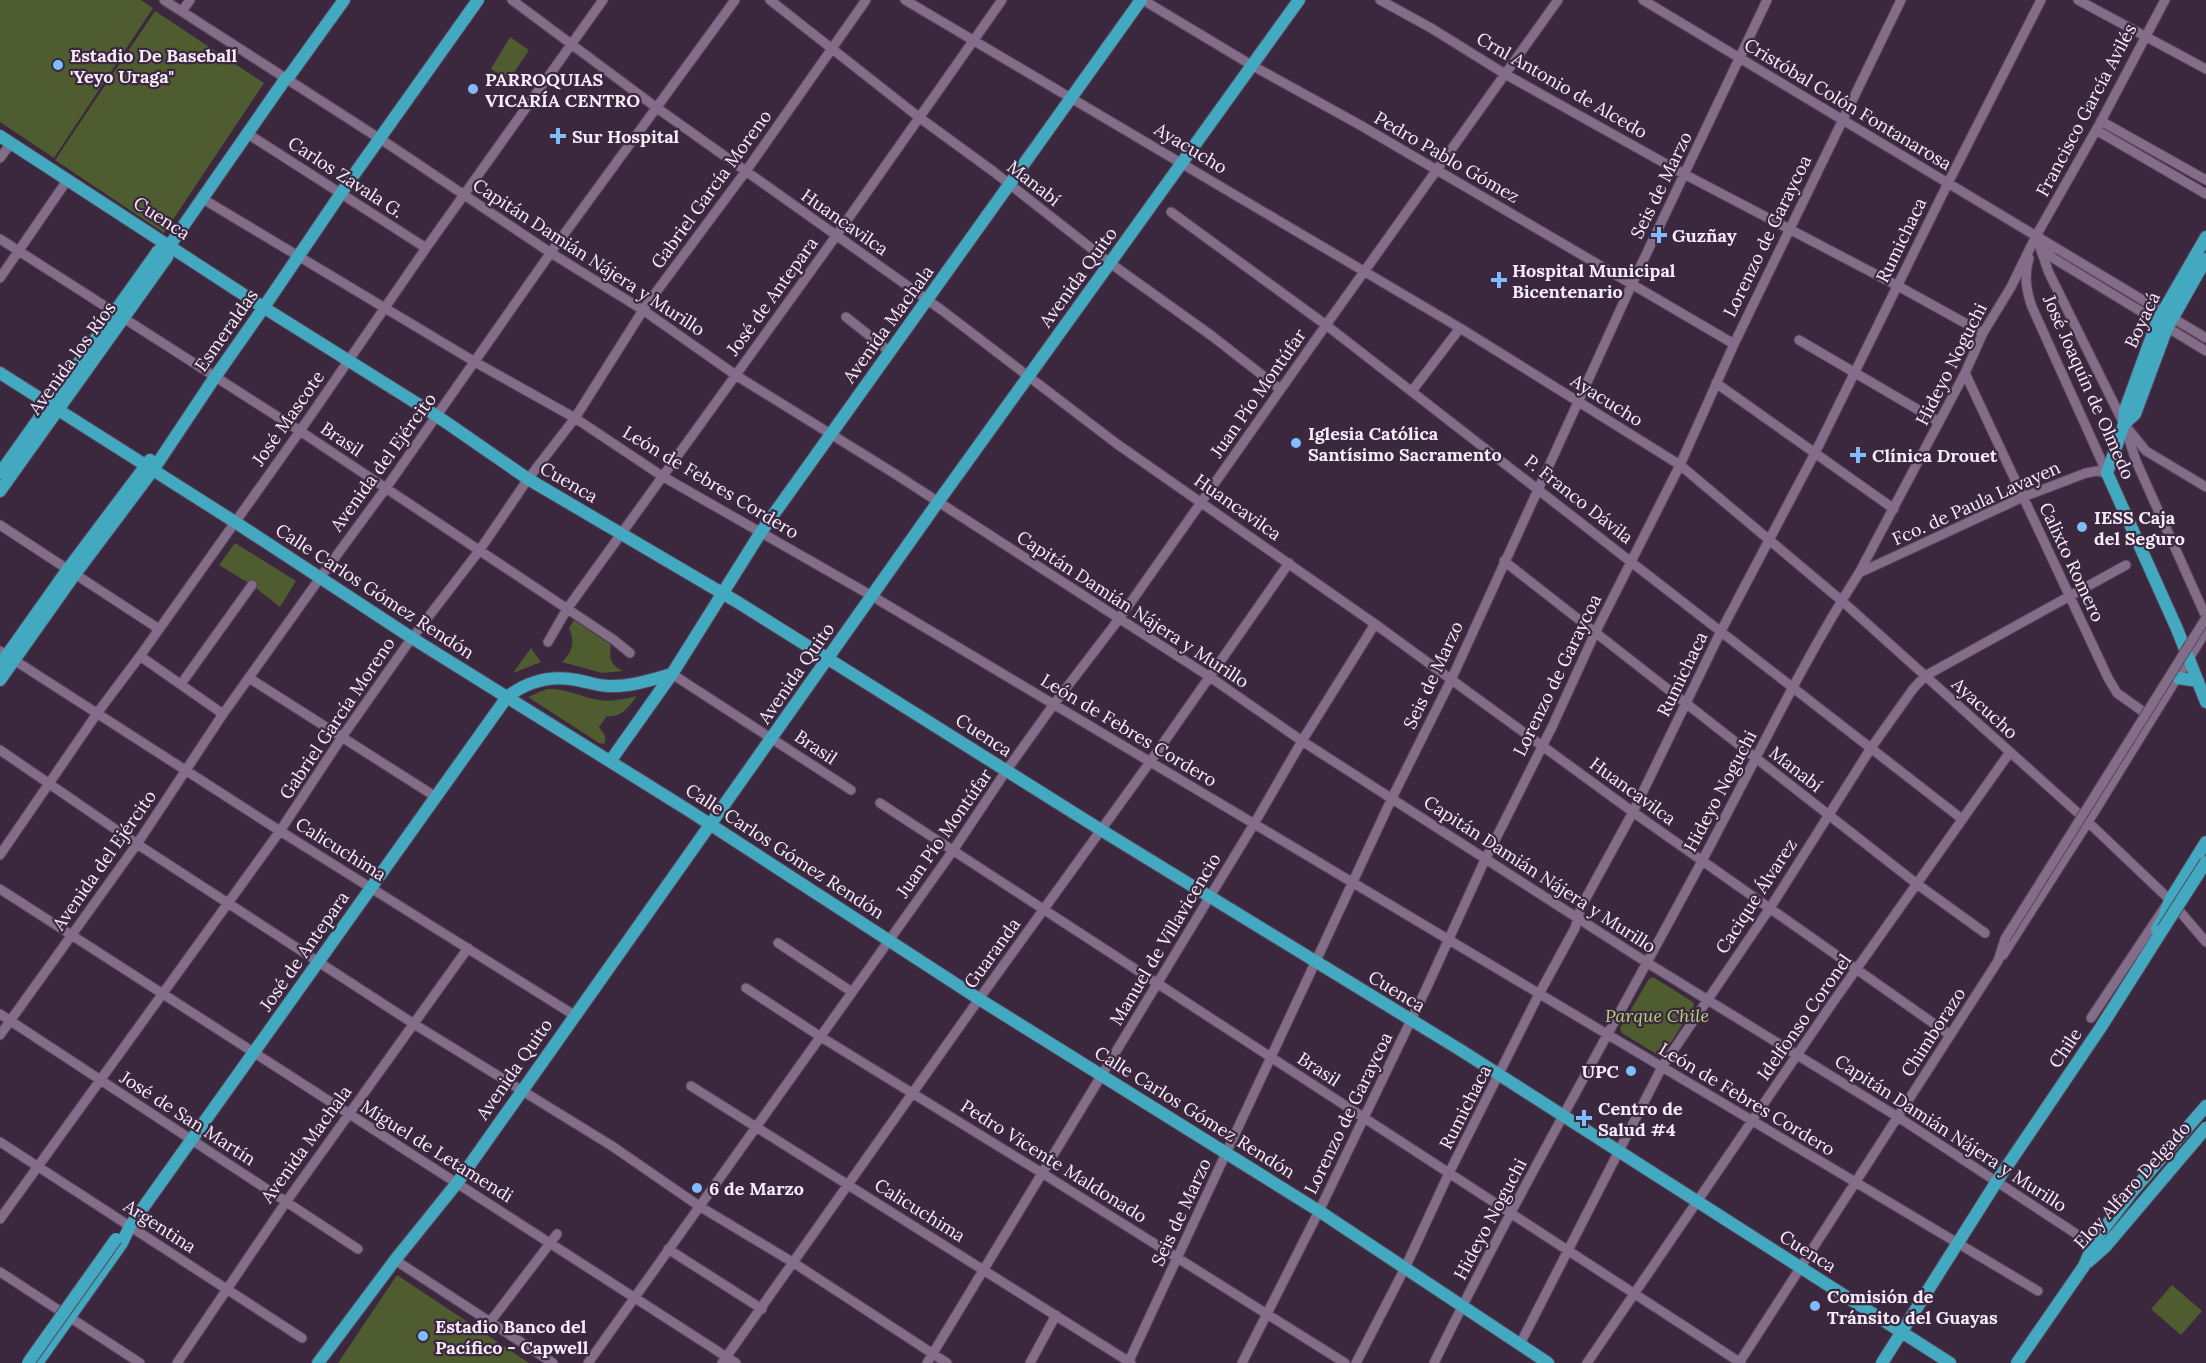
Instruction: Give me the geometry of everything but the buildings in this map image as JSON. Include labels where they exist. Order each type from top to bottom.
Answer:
[{"type":"main road","name":"Avenida los Ríos","points":[[286,78],[286,73],[336,0]]},
{"type":"main road","name":"Avenida los Ríos","points":[[0,473],[52,407],[118,316],[158,251],[170,245],[286,78],[344,0]]},
{"type":"main road","name":"Esmeraldas","points":[[377,137],[471,0]]},
{"type":"main road","name":"Esmeraldas","points":[[0,680],[5,658],[150,468],[338,191],[478,0]]},
{"type":"main road","name":"Avenida Machala","points":[[611,760],[672,674],[761,532],[1142,0]]},
{"type":"main road","name":"Avenida Quito","points":[[318,1363],[457,1182],[938,502],[1184,163],[1299,0]]},
{"type":"main road","name":"Cuenca","points":[[5,139],[437,416],[528,479],[724,594],[1101,830],[1411,1020],[1950,1363]]},
{"type":"main road","name":"Boyacá","points":[[2107,473],[2124,424],[2135,414],[2165,320],[2206,237]]},
{"type":"main road","name":"Boyacá","points":[[2165,320],[2206,259]]},
{"type":"main road","name":"Calle Carlos Gómez Rendón","points":[[0,373],[235,522],[412,638],[611,760],[979,999],[1227,1152],[1548,1363]]},
{"type":"main road","name":"Avenida los Ríos","points":[[0,491],[52,407]]},
{"type":"main road","name":"José Joaquín de Olmedo","points":[[2107,473],[2206,702]]},
{"type":"main road","points":[[507,697],[518,688],[546,679],[560,678],[605,686],[621,686],[672,674]]},
{"type":"main road","points":[[2178,678],[2198,681]]},
{"type":"main road","name":"José de Antepara","points":[[37,1363],[122,1243],[130,1226],[507,697]]},
{"type":"main road","name":"Chile","points":[[1882,1363],[1994,1180],[2164,917],[2170,900],[2206,842]]},
{"type":"main road","name":"Chile","points":[[1994,1180],[2101,1027],[2206,862]]},
{"type":"main road","name":"Eloy Alfaro Delgado","points":[[2017,1363],[2084,1266],[2095,1240],[2132,1192],[2206,1106]]},
{"type":"main road","name":"Eloy Alfaro Delgado","points":[[2084,1266],[2105,1247],[2206,1128]]},
{"type":"main road","name":"José de Antepara","points":[[28,1363],[116,1239],[130,1226]]},
{"type":"street","name":"Capitán Damián Nájera y Murillo","points":[[164,0],[377,137],[551,253],[643,310],[737,376],[832,434],[1210,677],[1302,741],[1485,860],[1706,1000],[1898,1117],[2087,1241]]},
{"type":"street","points":[[182,11],[190,0]]},
{"type":"street","name":"Huancavilca","points":[[512,0],[657,108],[928,300],[1117,444],[1375,624],[1543,744],[1633,812],[1950,1035]]},
{"type":"street","name":"José Mascote","points":[[0,855],[98,712],[300,431],[384,307],[603,0]]},
{"type":"street","name":"Avenida del Ejército","points":[[0,1035],[137,844],[223,714],[551,253],[735,0]]},
{"type":"street","name":"Manabí","points":[[770,0],[1110,263],[1212,336],[1280,389]]},
{"type":"street","name":"Gabriel García Moreno","points":[[0,1219],[280,831],[342,737],[412,638],[575,418],[643,310],[746,171],[866,0]]},
{"type":"street","name":"Ayacucho","points":[[905,0],[1365,271],[1680,465],[1842,601],[2088,822],[2170,900],[2206,942]]},
{"type":"street","name":"José de Antepara","points":[[548,642],[567,609],[737,376],[1002,0]]},
{"type":"street","name":"Pedro Pablo Gómez","points":[[1142,0],[1734,344]]},
{"type":"street","name":"Crnl Antonio de Alcedo","points":[[1380,0],[1431,28],[1505,74],[1684,174],[1898,285],[1983,333]]},
{"type":"street","name":"Juan Pío Montúfar","points":[[588,1363],[758,1127],[952,852],[1006,771],[1119,619],[1558,0]]},
{"type":"street","name":"Cristóbal Colón Fontanarosa","points":[[1643,0],[2036,236],[2165,320],[2206,351]]},
{"type":"street","name":"Seis de Marzo","points":[[1129,1362],[1392,798],[1451,680],[1537,488],[1767,0]]},
{"type":"street","name":"Lorenzo de Garaycoa","points":[[1242,1363],[1364,1118],[1595,633],[1680,465],[1734,344],[1901,0]]},
{"type":"street","name":"Rumichaca","points":[[1356,1363],[1539,994],[1575,928],[1581,907],[1633,812],[1721,631],[1815,453],[2041,0]]},
{"type":"street","points":[[2078,0],[2206,69]]},
{"type":"street","name":"Francisco García Avilés","points":[[2036,236],[2098,126],[2164,0]]},
{"type":"street","points":[[2098,126],[2206,180]]},
{"type":"street","points":[[2098,126],[2206,194]]},
{"type":"street","name":"Carlos Zavala G.","points":[[248,134],[426,248]]},
{"type":"street","points":[[0,158],[5,139]]},
{"type":"street","points":[[0,278],[68,180]]},
{"type":"street","name":"León de Febres Cordero","points":[[203,198],[475,362],[575,418],[662,476],[872,596],[1856,1183],[1954,1246],[2038,1291]]},
{"type":"street","name":"P. Franco Dávila","points":[[1172,212],[1412,391],[1962,819]]},
{"type":"street","name":"Hideyo Noguchi","points":[[1434,1363],[1462,1305],[1702,861],[1793,687],[1894,509],[1965,373],[1983,333],[2011,287],[2036,236]]},
{"type":"street","name":"José Joaquín de Olmedo","points":[[2036,236],[2049,273],[2124,424],[2136,460],[2206,617]]},
{"type":"street","name":"José Joaquín de Olmedo","points":[[2036,236],[2026,269],[2028,295],[2107,473]]},
{"type":"street","name":"Brasil","points":[[0,239],[300,431],[614,640],[630,653]]},
{"type":"street","points":[[846,317],[890,352]]},
{"type":"street","name":"Cristóbal Colón Fontanarosa","points":[[2165,320],[2206,338]]},
{"type":"street","points":[[1412,391],[1460,328]]},
{"type":"street","points":[[1799,340],[1939,422]]},
{"type":"street","name":"Calixto Romero","points":[[1965,373],[2108,678],[2117,693],[2152,718]]},
{"type":"street","points":[[1716,383],[1894,509]]},
{"type":"street","points":[[2124,424],[2146,451],[2206,487]]},
{"type":"street","name":"Fco. de Paula Lavayen","points":[[1859,573],[2023,497],[2086,473],[2097,471],[2107,473]]},
{"type":"street","points":[[0,525],[159,629]]},
{"type":"street","name":"Manabí","points":[[1504,561],[1917,884],[1985,933]]},
{"type":"street","name":"Guaranda","points":[[725,1360],[1289,563]]},
{"type":"street","name":"Cacique Álvarez","points":[[1520,1344],[1662,1067],[1770,908],[1871,748],[1913,689],[1925,676],[2126,565]]},
{"type":"street","points":[[181,684],[252,585]]},
{"type":"street","name":"Chimborazo","points":[[1998,962],[2005,939],[2206,617]]},
{"type":"street","name":"Manuel de Villavicencio","points":[[927,1363],[1375,624]]},
{"type":"street","name":"Chimborazo","points":[[1740,1363],[2088,822],[2206,631]]},
{"type":"street","points":[[140,656],[223,714]]},
{"type":"street","name":"Calicuchima","points":[[5,658],[98,712],[280,831],[574,1015]]},
{"type":"street","name":"Brasil","points":[[672,674],[850,790]]},
{"type":"street","points":[[249,678],[436,797]]},
{"type":"street","points":[[0,750],[228,904],[520,1091],[619,1151],[699,1206],[794,1263],[947,1363]]},
{"type":"street","name":"Idelfonso Coronel","points":[[1587,1363],[1856,970],[2010,752]]},
{"type":"street","name":"Brasil","points":[[880,803],[1740,1363]]},
{"type":"street","name":"Miguel de Letamendi","points":[[0,889],[551,1243],[725,1360],[736,1363]]},
{"type":"street","name":"Chile","points":[[2091,1018],[2158,914],[2170,900]]},
{"type":"street","points":[[778,944],[852,992]]},
{"type":"street","name":"Avenida Machala","points":[[177,1363],[286,1202],[468,948]]},
{"type":"street","name":"Pedro Vicente Maldonado","points":[[746,988],[1345,1363]]},
{"type":"street","name":"José de San Martín","points":[[0,1014],[190,1141],[358,1249]]},
{"type":"street","name":"Calicuchima","points":[[691,1086],[1129,1362]]},
{"type":"street","name":"Argentina","points":[[0,1142],[302,1338]]},
{"type":"street","points":[[490,1322],[557,1234]]},
{"type":"street","points":[[668,1249],[762,1309]]},
{"type":"street","points":[[395,1260],[553,1363]]},
{"type":"street","points":[[0,1272],[140,1363]]},
{"type":"street","points":[[1030,1363],[1056,1315]]},
{"type":"green space","name":"Estadio De Baseball 'Yeyo Uraga\"","points":[[0,0],[141,0],[153,8],[54,158],[0,122]]},
{"type":"green space","points":[[155,11],[264,83],[164,233],[55,160]]},
{"type":"green space","points":[[510,37],[529,50],[509,80],[491,69]]},
{"type":"green space","points":[[235,543],[296,581],[280,607],[252,585],[219,565]]},
{"type":"green space","points":[[574,620],[611,645],[611,661],[623,671],[602,673],[562,662],[572,646],[569,628]]},
{"type":"green space","points":[[531,648],[541,662],[513,673]]},
{"type":"green space","points":[[547,689],[561,690],[604,701],[637,696],[624,711],[617,715],[607,716],[599,727],[605,737],[604,744],[528,697]]},
{"type":"green space","name":"Parque Chile","points":[[1653,977],[1693,1002],[1694,1006],[1663,1055],[1658,1055],[1622,1033],[1620,1028],[1649,979]]},
{"type":"green space","name":"Estadio Banco del Pacífico - Capwell","points":[[397,1275],[529,1363],[338,1363]]},
{"type":"green space","points":[[2172,1285],[2202,1311],[2181,1335],[2151,1309]]},
{"type":"place","name":"Estadio De Baseball 'Yeyo Uraga\"","points":[[58,65]]},
{"type":"place","name":"PARROQUIAS VICARÍA CENTRO","points":[[473,89]]},
{"type":"place","name":"Sur Hospital","points":[[558,136]]},
{"type":"place","name":"Guzñay","points":[[1659,235]]},
{"type":"place","name":"Hospital Municipal Bicentenario","points":[[1499,280]]},
{"type":"place","name":"Iglesia Católica Santísimo Sacramento","points":[[1296,443]]},
{"type":"place","name":"Clínica Drouet","points":[[1858,455]]},
{"type":"place","name":"IESS Caja del Seguro","points":[[2082,527]]},
{"type":"place","name":"UPC","points":[[1631,1071]]},
{"type":"place","name":"Centro de Salud #4","points":[[1584,1118]]},
{"type":"place","name":"6 de Marzo","points":[[697,1188]]},
{"type":"place","name":"Comisión de Tránsito del Guayas","points":[[1815,1306]]},
{"type":"place","name":"Estadio Banco del Pacífico - Capwell","points":[[423,1336]]}]
